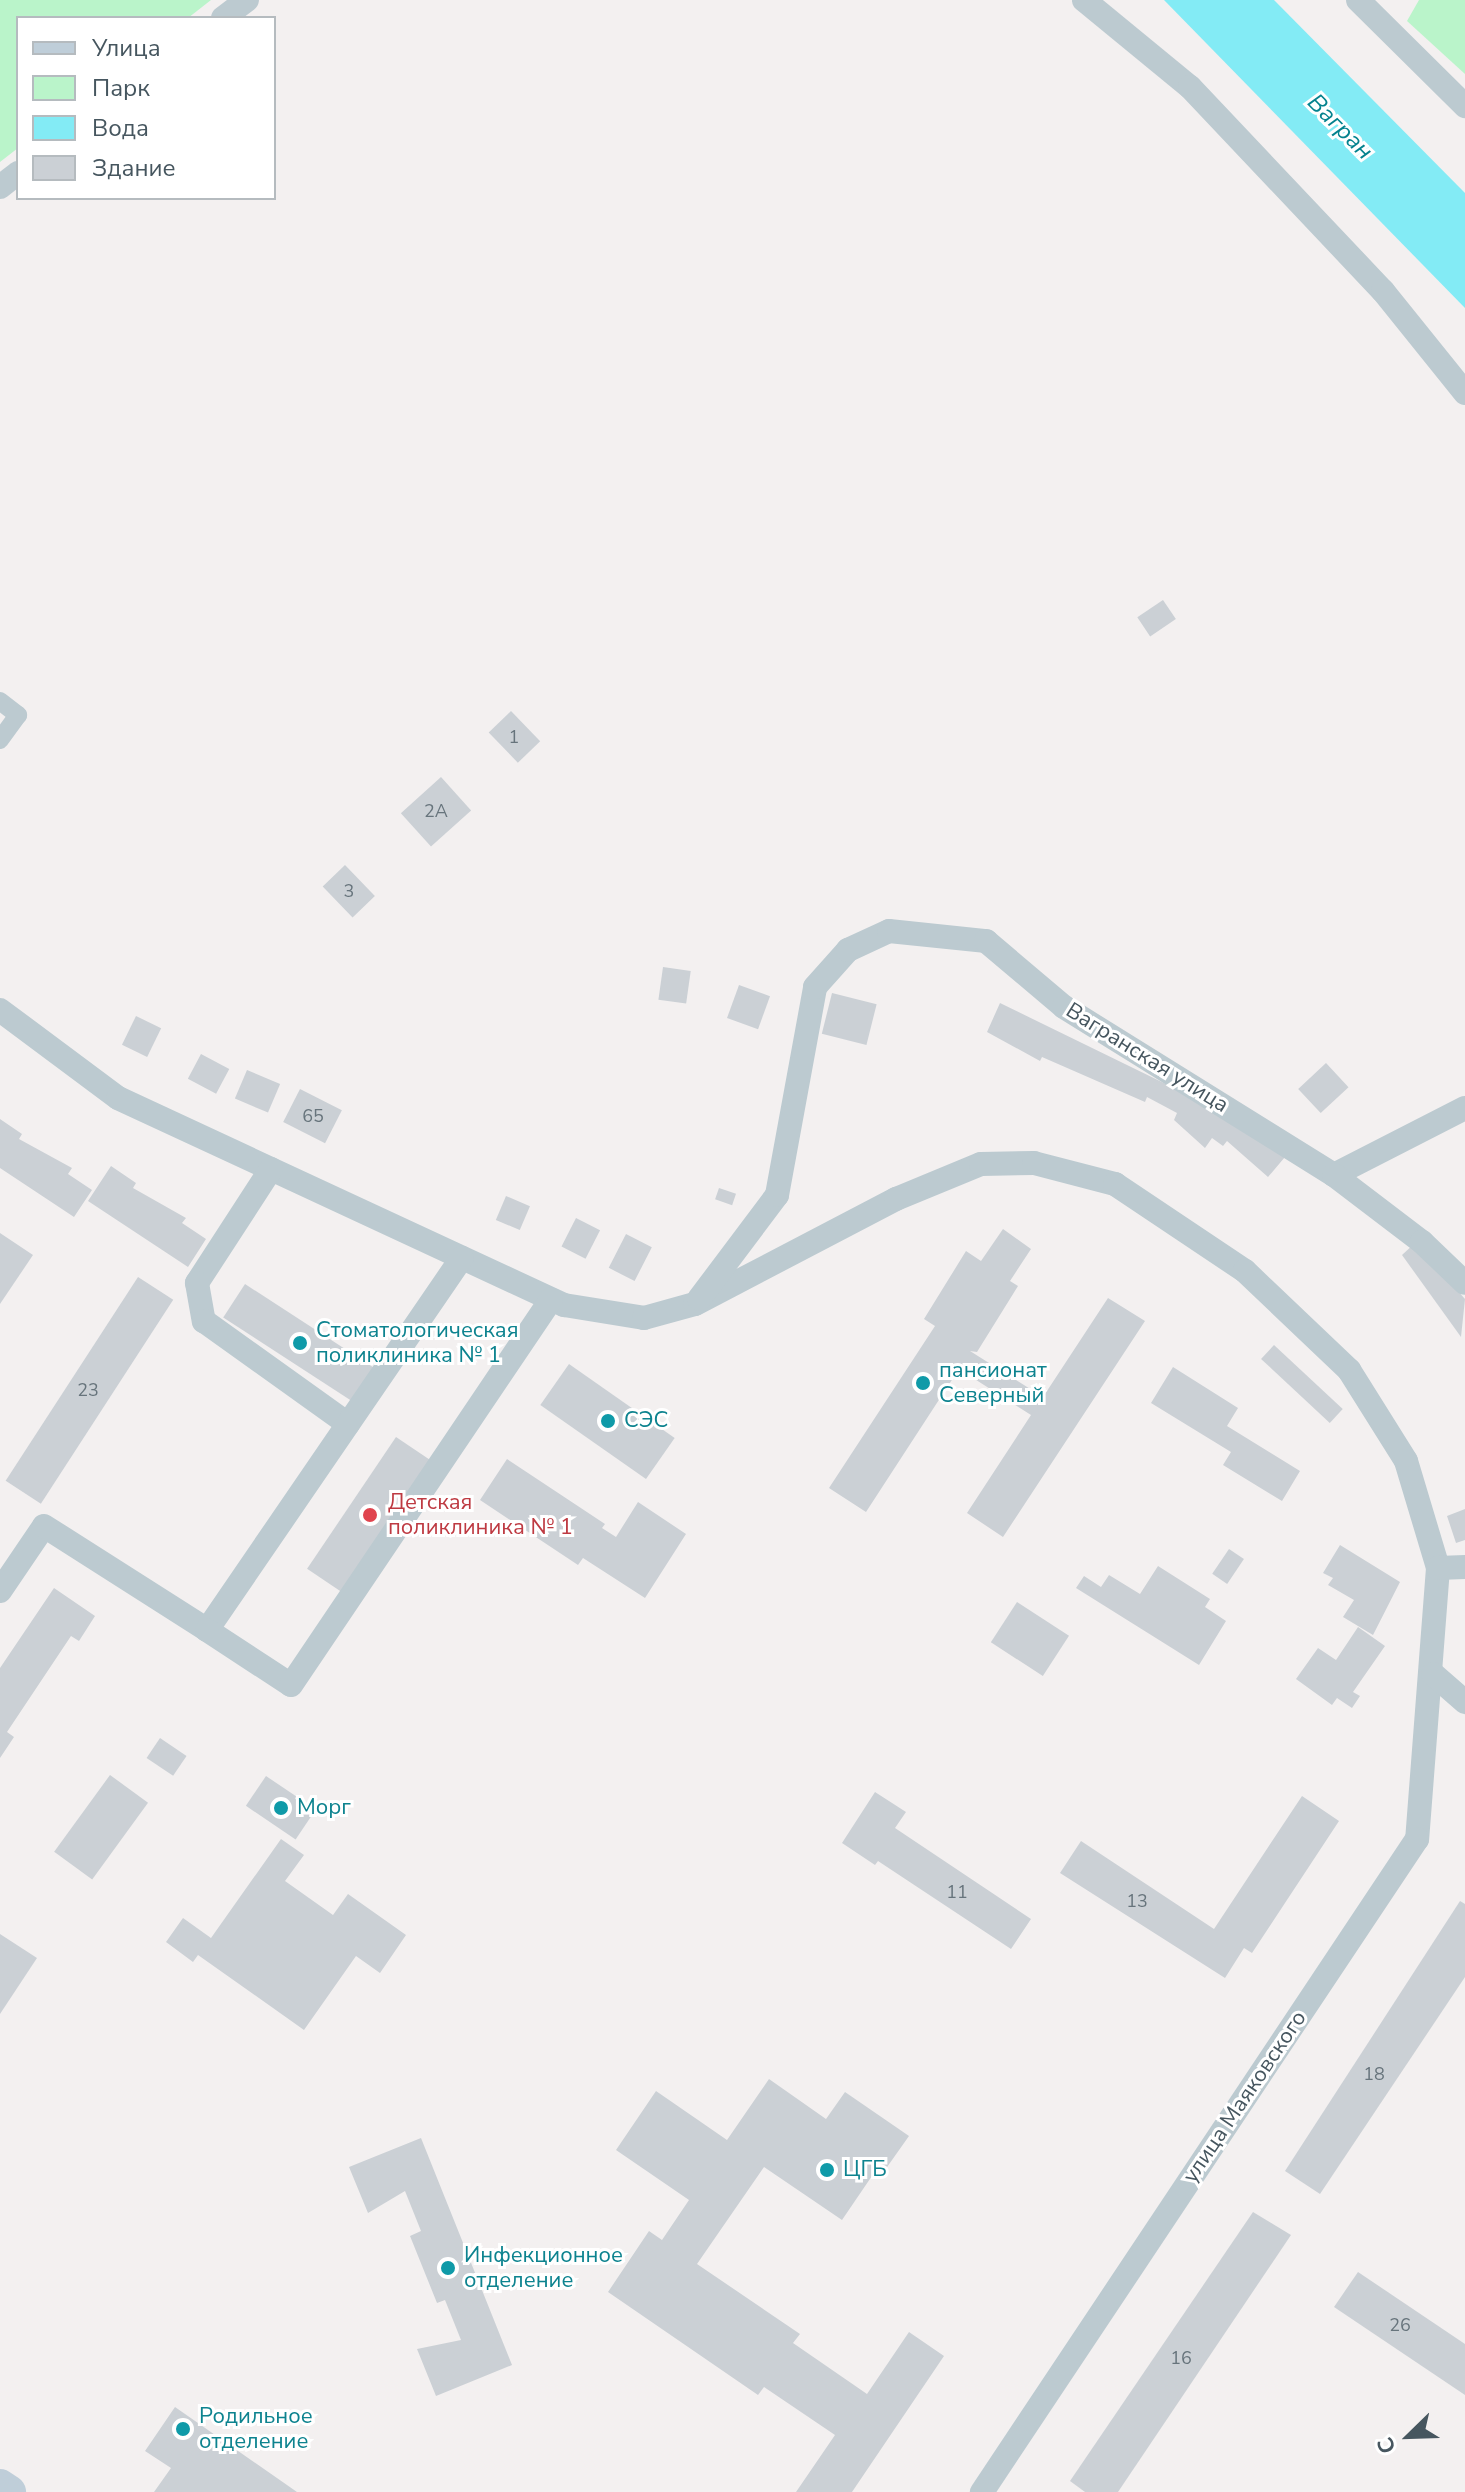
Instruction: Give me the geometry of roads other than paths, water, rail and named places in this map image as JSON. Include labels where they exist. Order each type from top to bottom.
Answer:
[{"type":"main road","points":[[0,2486],[9,2492]]},
{"type":"street","points":[[226,16],[247,0]]},
{"type":"street","points":[[1084,0],[1190,87],[1383,291],[1465,393]]},
{"type":"street","points":[[1358,0],[1465,106]]},
{"type":"street","points":[[0,187],[16,175]]},
{"type":"street","points":[[0,701],[18,715],[0,740]]},
{"type":"street","name":"Вагранская улица","points":[[695,1304],[777,1195],[815,987],[848,950],[889,931],[986,941],[1064,1007],[1334,1175],[1422,1242],[1465,1283]]},
{"type":"street","name":"улица Маяковского","points":[[0,1010],[118,1098],[551,1299],[644,1318],[695,1304],[896,1199],[981,1164],[1034,1163],[1115,1184],[1245,1271],[1349,1370],[1406,1461],[1438,1568],[1433,1674],[1417,1839],[982,2492]]},
{"type":"street","points":[[1334,1175],[1465,1108]]},
{"type":"street","points":[[271,1169],[197,1283],[204,1321],[348,1424]]},
{"type":"street","points":[[207,1630],[462,1258]]},
{"type":"street","points":[[0,1591],[44,1526],[291,1685],[551,1299]]},
{"type":"street","points":[[1438,1568],[1465,1567]]},
{"type":"street","points":[[1433,1674],[1465,1702]]},
{"type":"water","name":"Вагран","points":[[1164,0],[1274,0],[1465,193],[1465,308]]},
{"type":"place","name":"Стоматологическая поликлиника № 1","points":[[300,1343]]},
{"type":"place","name":"пансионат Северный","points":[[923,1383]]},
{"type":"place","name":"СЭС","points":[[608,1421]]},
{"type":"place","name":"Детская поликлиника № 1","points":[[370,1515]]},
{"type":"place","name":"Морг","points":[[281,1808]]},
{"type":"place","name":"ЦГБ","points":[[827,2170]]},
{"type":"place","name":"Инфекционное отделение","points":[[448,2268]]},
{"type":"place","name":"Родильное отделение","points":[[183,2429]]}]
